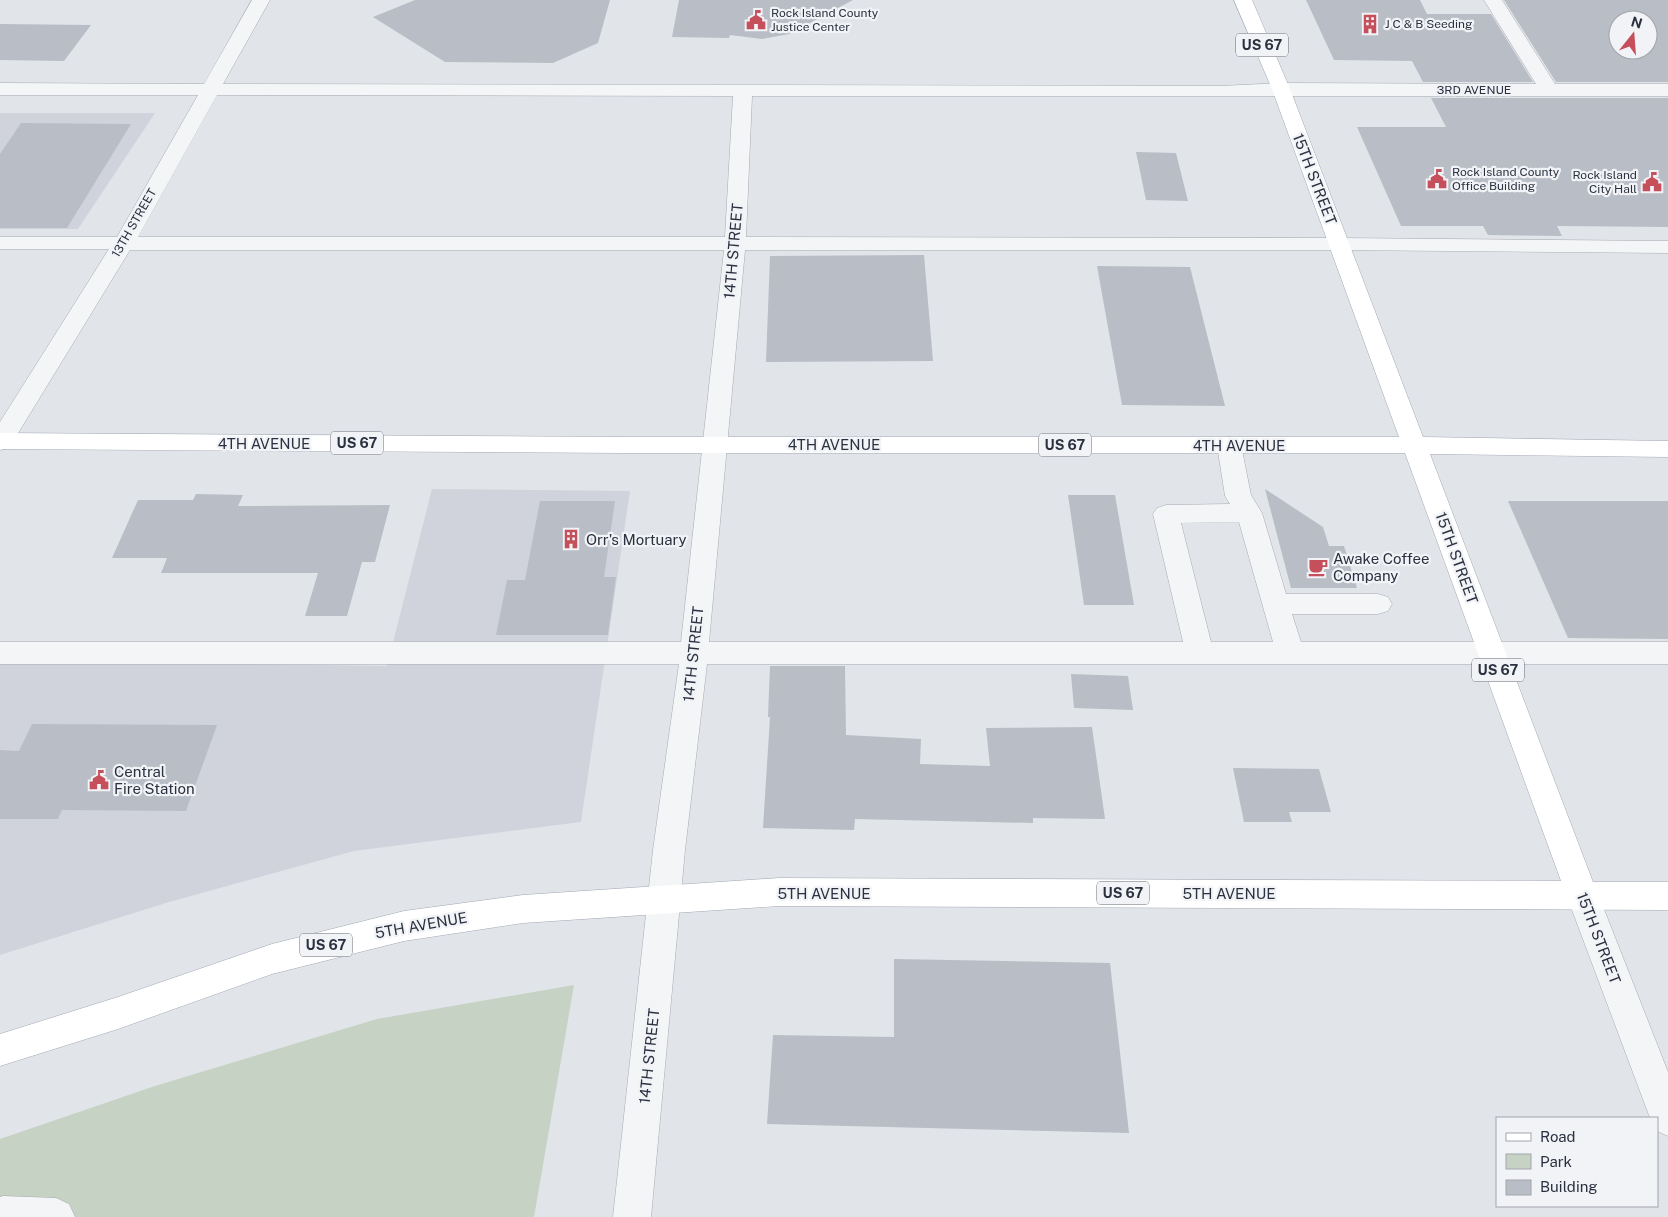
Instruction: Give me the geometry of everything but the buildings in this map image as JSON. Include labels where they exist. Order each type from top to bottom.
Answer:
[{"type":"main road","name":"15TH STREET","points":[[1244,0],[1280,89],[1415,445],[1582,894]]},
{"type":"main road","name":"4TH AVENUE","points":[[0,441],[1415,445],[1668,449]]},
{"type":"main road","name":"5TH AVENUE","points":[[0,1050],[272,959],[404,926],[523,909],[664,898],[779,892],[1582,894],[1668,896]]},
{"type":"street","name":"13TH STREET","points":[[0,441],[123,244],[208,90],[261,0]]},
{"type":"street","points":[[1493,0],[1549,90]]},
{"type":"street","name":"3RD AVENUE","points":[[0,89],[1221,92],[1280,89],[1668,90]]},
{"type":"street","name":"14TH STREET","points":[[632,1217],[664,898],[694,654],[735,243],[743,90]]},
{"type":"street","points":[[0,243],[735,243],[1231,246],[1339,244],[1668,247]]},
{"type":"street","points":[[1229,445],[1238,496],[1249,513],[1290,653]]},
{"type":"street","points":[[1199,652],[1166,514],[1249,513]]},
{"type":"street","points":[[1276,604],[1378,604]]},
{"type":"street","points":[[0,653],[1668,653]]},
{"type":"street","name":"15TH STREET","points":[[1582,894],[1668,1118]]},
{"type":"street","points":[[3,1215],[56,1217]]},
{"type":"shaded area","points":[[0,113],[155,113],[78,229],[0,229]]},
{"type":"shaded area","points":[[432,489],[630,491],[581,822],[354,851],[169,902],[0,955],[0,660],[387,666]]},
{"type":"green space","points":[[574,985],[534,1217],[0,1217],[0,1139],[155,1086],[377,1019]]},
{"type":"place","name":"Rock Island County Justice Center","points":[[756,20]]},
{"type":"place","name":"J C & B Seeding","points":[[1370,24]]},
{"type":"place","name":"Rock Island County Office Building","points":[[1437,179]]},
{"type":"place","name":"Rock Island City Hall","points":[[1652,182]]},
{"type":"place","name":"Orr's Mortuary","points":[[571,539]]},
{"type":"place","name":"Awake Coffee Company","points":[[1318,567]]},
{"type":"place","name":"Central Fire Station","points":[[99,780]]}]
